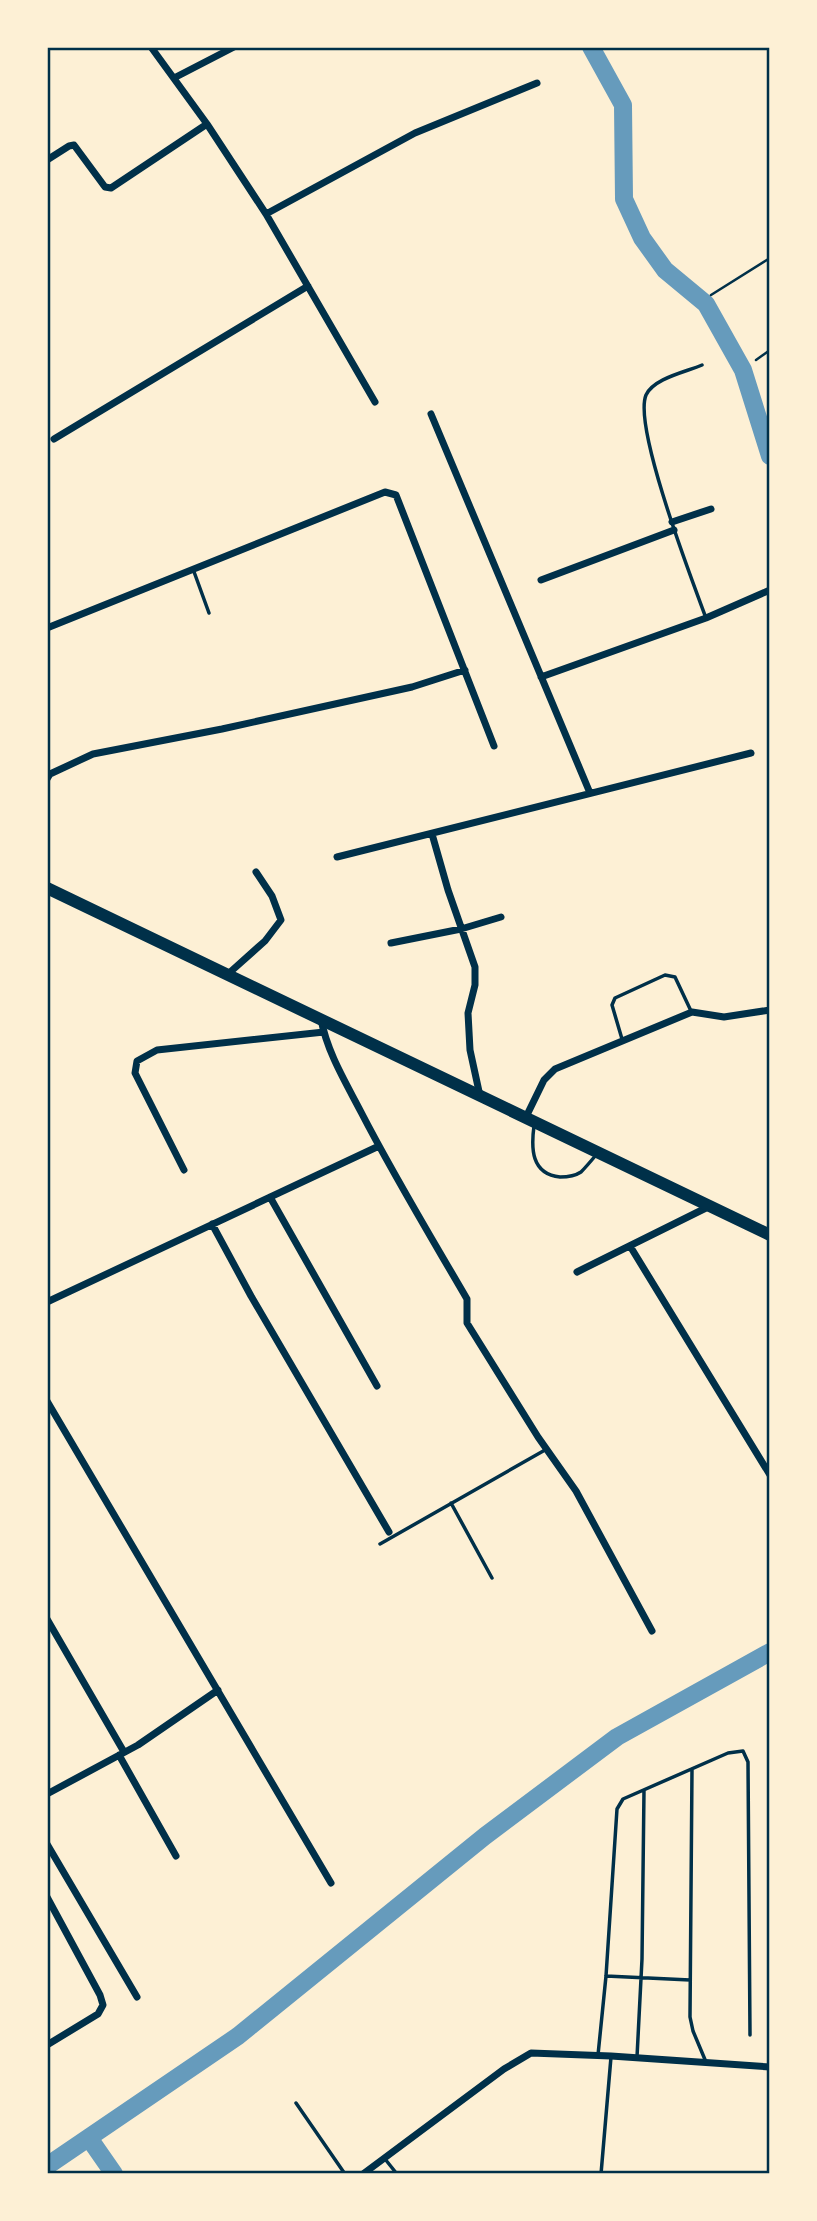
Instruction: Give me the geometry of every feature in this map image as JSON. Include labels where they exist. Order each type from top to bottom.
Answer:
[{"type":"main road","points":[[47,888],[770,1235]]},
{"type":"street","points":[[151,47],[207,124],[266,214],[375,402]]},
{"type":"street","points":[[174,78],[234,47]]},
{"type":"street","points":[[266,214],[415,133],[537,83]]},
{"type":"street","points":[[47,160],[74,145],[105,187],[111,188],[207,124]]},
{"type":"street","points":[[54,439],[308,286]]},
{"type":"street","points":[[431,414],[590,793]]},
{"type":"street","points":[[47,628],[193,567],[385,492],[391,492],[396,495],[494,746]]},
{"type":"street","points":[[541,580],[711,509]]},
{"type":"street","points":[[541,677],[706,618],[770,590]]},
{"type":"street","points":[[47,779],[50,774],[93,754],[412,687],[465,670]]},
{"type":"street","points":[[337,857],[751,753]]},
{"type":"street","points":[[432,834],[475,967],[475,985],[468,1013],[470,1050],[480,1097]]},
{"type":"street","points":[[228,974],[265,941],[281,920],[272,896],[256,872]]},
{"type":"street","points":[[391,943],[461,929],[501,917]]},
{"type":"street","points":[[530,1120],[544,1080],[555,1069],[692,1012],[724,1017],[770,1010]]},
{"type":"street","points":[[321,1018],[339,1069],[379,1146],[467,1299],[467,1323],[576,1491],[652,1631]]},
{"type":"street","points":[[184,1170],[135,1073],[137,1061],[157,1050],[324,1032]]},
{"type":"street","points":[[47,1302],[379,1146]]},
{"type":"street","points":[[270,1197],[377,1386]]},
{"type":"street","points":[[577,1272],[710,1206]]},
{"type":"street","points":[[212,1224],[389,1532]]},
{"type":"street","points":[[630,1246],[770,1475]]},
{"type":"street","points":[[47,1401],[331,1883]]},
{"type":"street","points":[[47,1619],[176,1856]]},
{"type":"street","points":[[47,1794],[122,1754],[218,1690]]},
{"type":"street","points":[[47,1844],[137,1997]]},
{"type":"street","points":[[47,1898],[100,1994],[103,2005],[98,2014],[47,2045]]},
{"type":"street","points":[[363,2174],[504,2069],[531,2053],[637,2057],[770,2067]]},
{"type":"lane","points":[[702,365],[658,382],[647,394],[644,421],[673,526],[706,618]]},
{"type":"lane","points":[[193,567],[209,613]]},
{"type":"lane","points":[[622,1041],[612,1005],[615,998],[665,975],[675,977],[692,1012]]},
{"type":"lane","points":[[530,1120],[534,1158],[539,1168],[548,1174],[568,1177],[579,1174],[597,1154]]},
{"type":"lane","points":[[380,1544],[547,1450]]},
{"type":"lane","points":[[451,1503],[492,1578]]},
{"type":"lane","points":[[597,2055],[606,1976],[617,1809],[623,1799],[728,1753],[743,1751],[748,1762],[750,2035]]},
{"type":"lane","points":[[692,1769],[690,2018],[706,2063]]},
{"type":"lane","points":[[637,2057],[644,1790]]},
{"type":"lane","points":[[606,1976],[690,1980]]},
{"type":"lane","points":[[601,2174],[611,2056]]},
{"type":"lane","points":[[296,2103],[345,2174]]},
{"type":"lane","points":[[385,2159],[397,2174]]},
{"type":"path","points":[[711,295],[770,258]]},
{"type":"path","points":[[756,360],[770,350]]},
{"type":"waterway","points":[[591,47],[623,105],[624,199],[642,238],[665,270],[706,304],[743,370],[770,456]]},
{"type":"waterway","points":[[47,2166],[238,2036],[485,1836],[617,1737],[770,1652]]},
{"type":"waterway","points":[[89,2138],[114,2174]]}]
